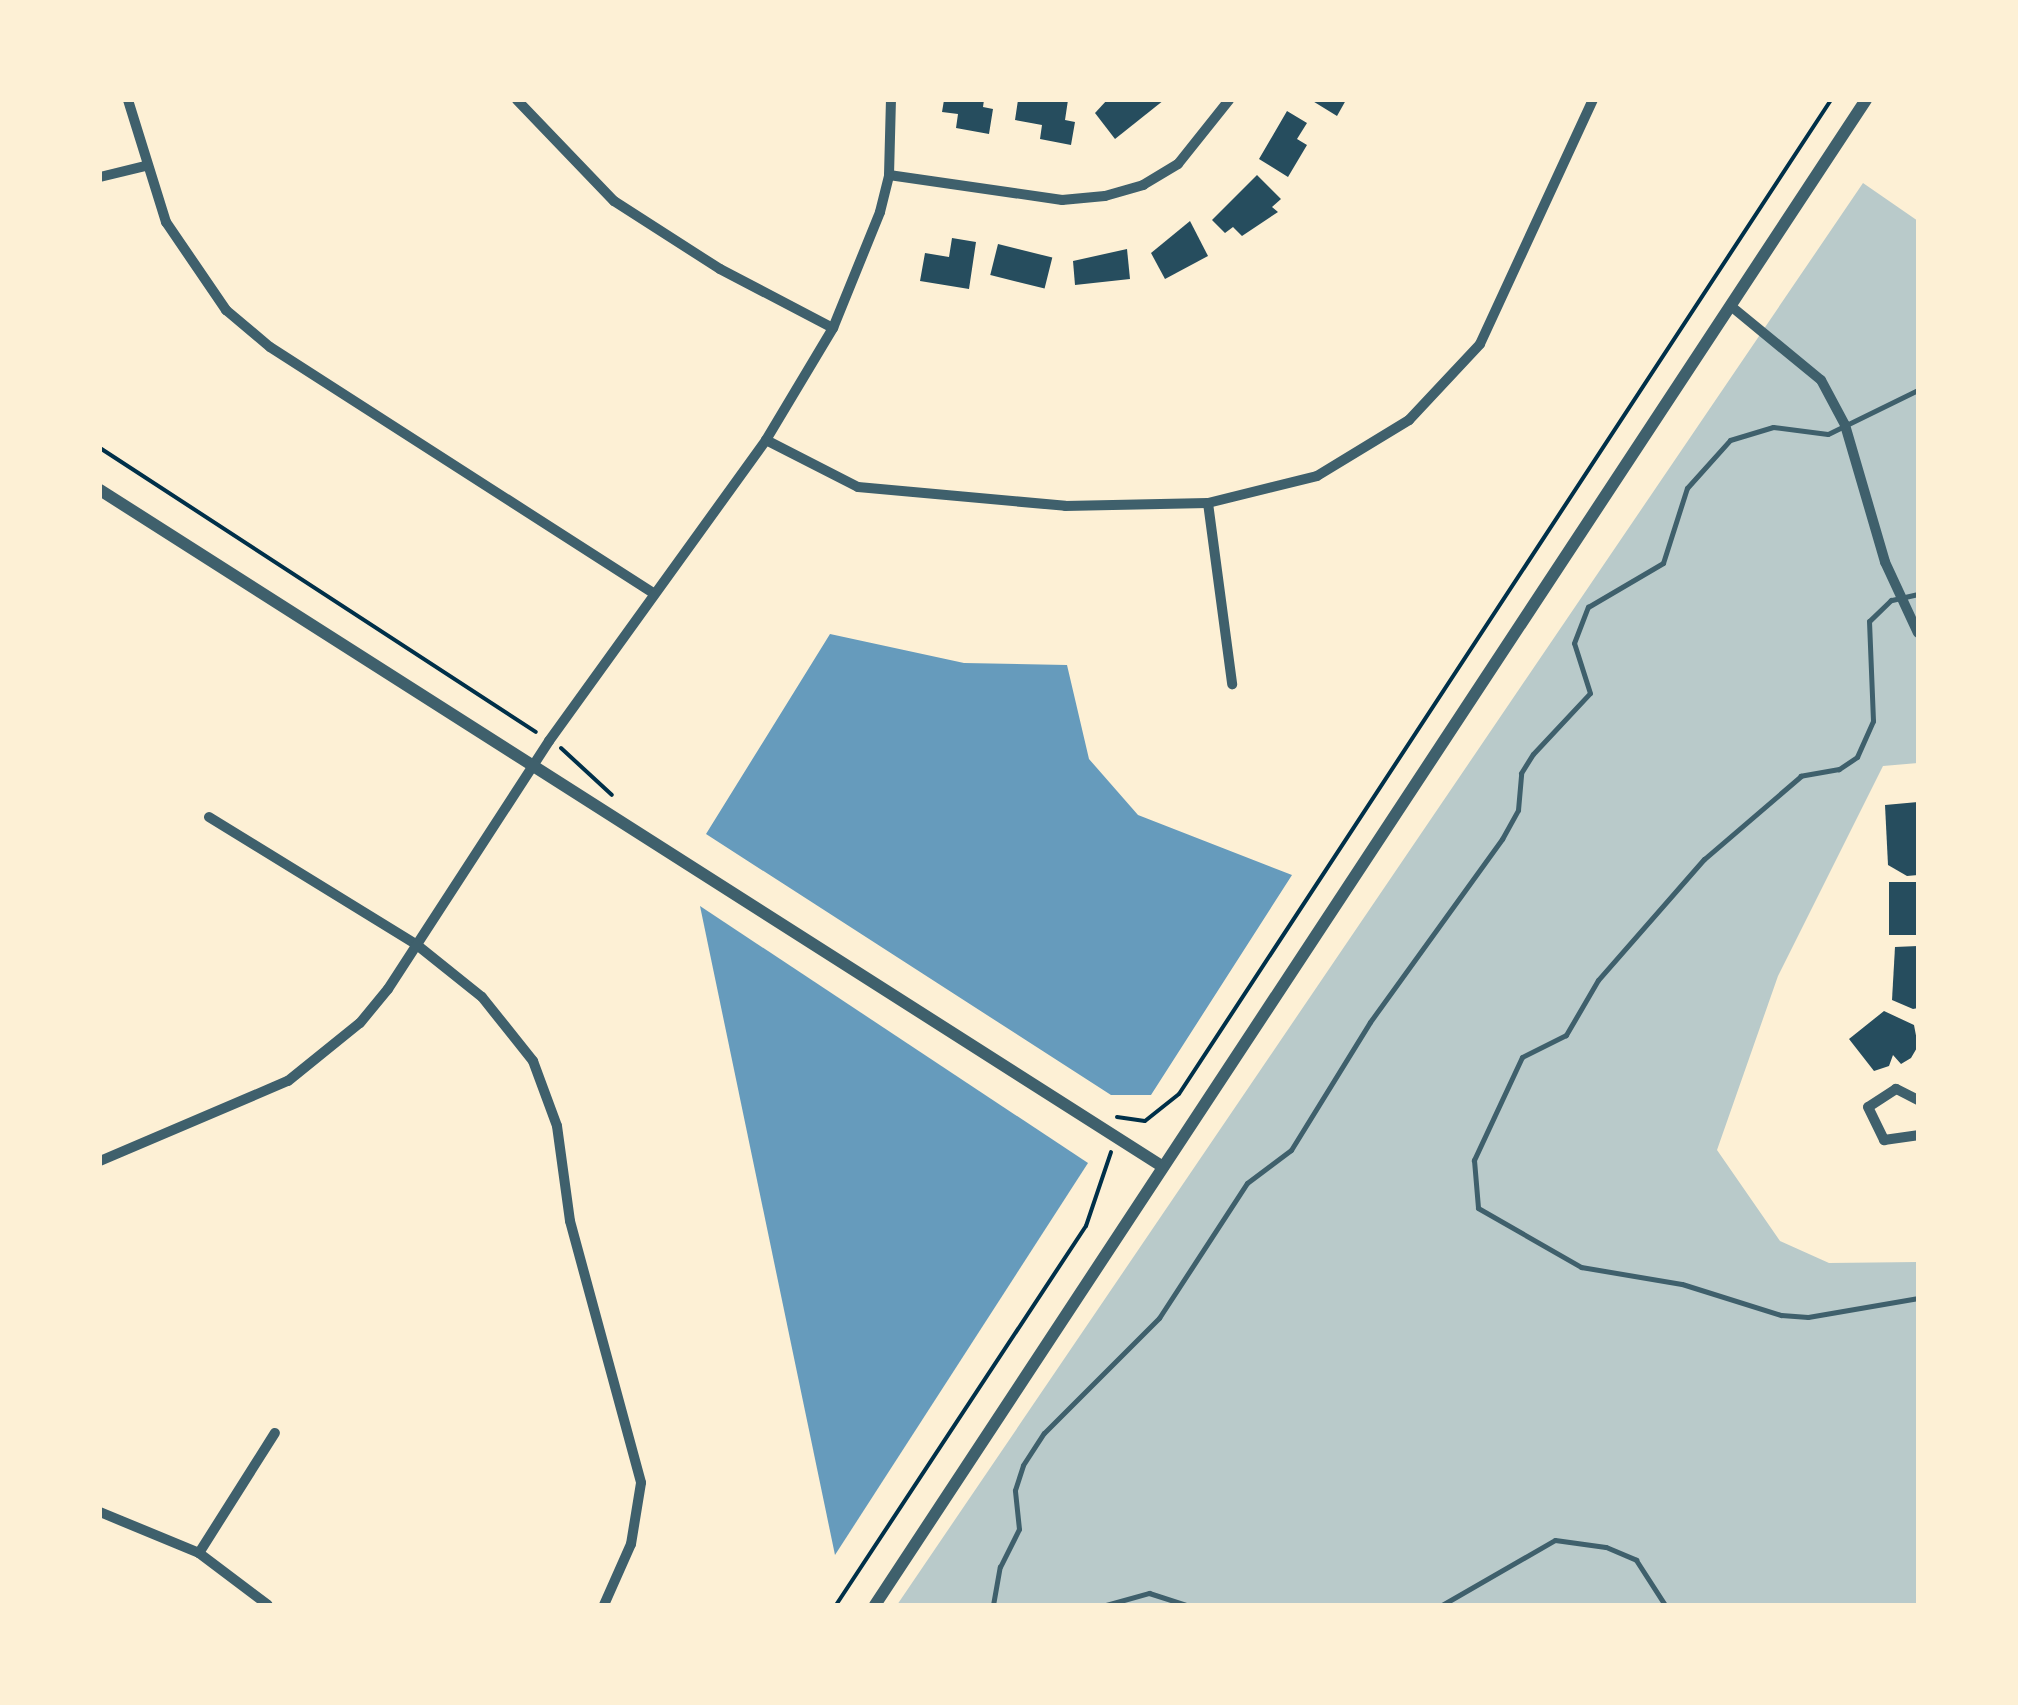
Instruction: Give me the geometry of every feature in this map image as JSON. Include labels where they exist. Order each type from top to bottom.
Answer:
[{"type":"street","points":[[128,100],[144,166],[183,254],[247,329],[652,592]]},
{"type":"street","points":[[516,100],[614,201],[720,269],[834,328]]},
{"type":"street","points":[[100,1161],[288,1081],[360,1023],[652,592],[766,440],[834,328],[870,247],[888,175],[890,100]]},
{"type":"street","points":[[888,175],[1062,200],[1105,196],[1143,185],[1178,164],[1229,100]]},
{"type":"street","points":[[766,440],[818,471],[875,490],[1065,506],[1208,503],[1316,476],[1380,442],[1436,397],[1500,310],[1593,100]]},
{"type":"street","points":[[875,1605],[1866,100]]},
{"type":"street","points":[[100,178],[144,166]]},
{"type":"street","points":[[1732,306],[1821,380],[1845,426],[1902,598],[1918,633]]},
{"type":"street","points":[[100,490],[1163,1168]]},
{"type":"street","points":[[1208,503],[1232,684]]},
{"type":"street","points":[[209,817],[416,945],[482,997],[533,1062],[557,1126],[574,1239],[640,1483],[631,1544],[604,1605]]},
{"type":"street","points":[[1918,1100],[1896,1088],[1868,1107],[1884,1140],[1918,1136]]},
{"type":"street","points":[[199,1553],[276,1433]]},
{"type":"street","points":[[100,1512],[199,1553],[268,1605]]},
{"type":"lane","points":[[993,1605],[1000,1567],[1019,1528],[1014,1490],[1023,1464],[1044,1433],[1158,1318],[1247,1183],[1290,1150],[1370,1022],[1502,838],[1533,754],[1590,694],[1574,643],[1588,607],[1662,563],[1687,488],[1730,440],[1748,430],[1828,434],[1918,390]]},
{"type":"lane","points":[[1918,594],[1902,598],[1869,621],[1873,720],[1858,757],[1801,776],[1704,859],[1598,980],[1566,1034],[1522,1057],[1474,1160],[1478,1208],[1581,1267],[1682,1284],[1808,1317],[1918,1298]]},
{"type":"lane","points":[[1442,1605],[1555,1540],[1606,1547],[1636,1560],[1665,1605]]},
{"type":"lane","points":[[1106,1605],[1149,1593],[1185,1605]]},
{"type":"path","points":[[1103,1108],[1119,1119],[1144,1121],[1179,1094],[1831,100]]},
{"type":"path","points":[[100,448],[580,759],[624,805]]},
{"type":"path","points":[[836,1605],[1086,1226],[1115,1137]]},
{"type":"shaded area","points":[[1863,183],[1918,221],[1918,763],[1883,766],[1778,976],[1717,1150],[1780,1241],[1829,1263],[1918,1262],[1918,1605],[897,1605]]},
{"type":"water","points":[[830,634],[964,663],[1067,665],[1089,759],[1138,815],[1292,875],[1151,1095],[1111,1095],[706,834]]},
{"type":"water","points":[[700,906],[1088,1163],[835,1555]]},
{"type":"building","points":[[944,100],[984,100],[983,107],[993,109],[989,134],[956,128],[958,114],[942,112]]},
{"type":"building","points":[[1018,100],[1068,100],[1065,120],[1075,122],[1071,145],[1040,139],[1042,125],[1015,120]]},
{"type":"building","points":[[1107,100],[1164,100],[1115,139],[1095,113]]},
{"type":"building","points":[[1311,100],[1346,100],[1337,116]]},
{"type":"building","points":[[1287,111],[1307,123],[1297,139],[1307,145],[1288,177],[1259,159]]},
{"type":"building","points":[[1257,175],[1281,199],[1272,207],[1278,212],[1242,236],[1233,227],[1225,233],[1212,220]]},
{"type":"building","points":[[1190,221],[1208,256],[1165,279],[1151,253]]},
{"type":"building","points":[[952,238],[976,242],[969,289],[920,281],[925,253],[949,257]]},
{"type":"building","points":[[998,244],[1052,258],[1045,289],[990,275]]},
{"type":"building","points":[[1127,249],[1130,279],[1075,285],[1073,261]]},
{"type":"building","points":[[1918,802],[1918,875],[1907,876],[1888,865],[1885,805]]},
{"type":"building","points":[[1889,882],[1918,882],[1918,935],[1889,935]]},
{"type":"building","points":[[1918,946],[1918,1008],[1913,1009],[1892,1000],[1895,947]]},
{"type":"building","points":[[1884,1011],[1914,1025],[1918,1046],[1911,1058],[1901,1064],[1893,1055],[1889,1066],[1874,1071],[1849,1039]]}]
